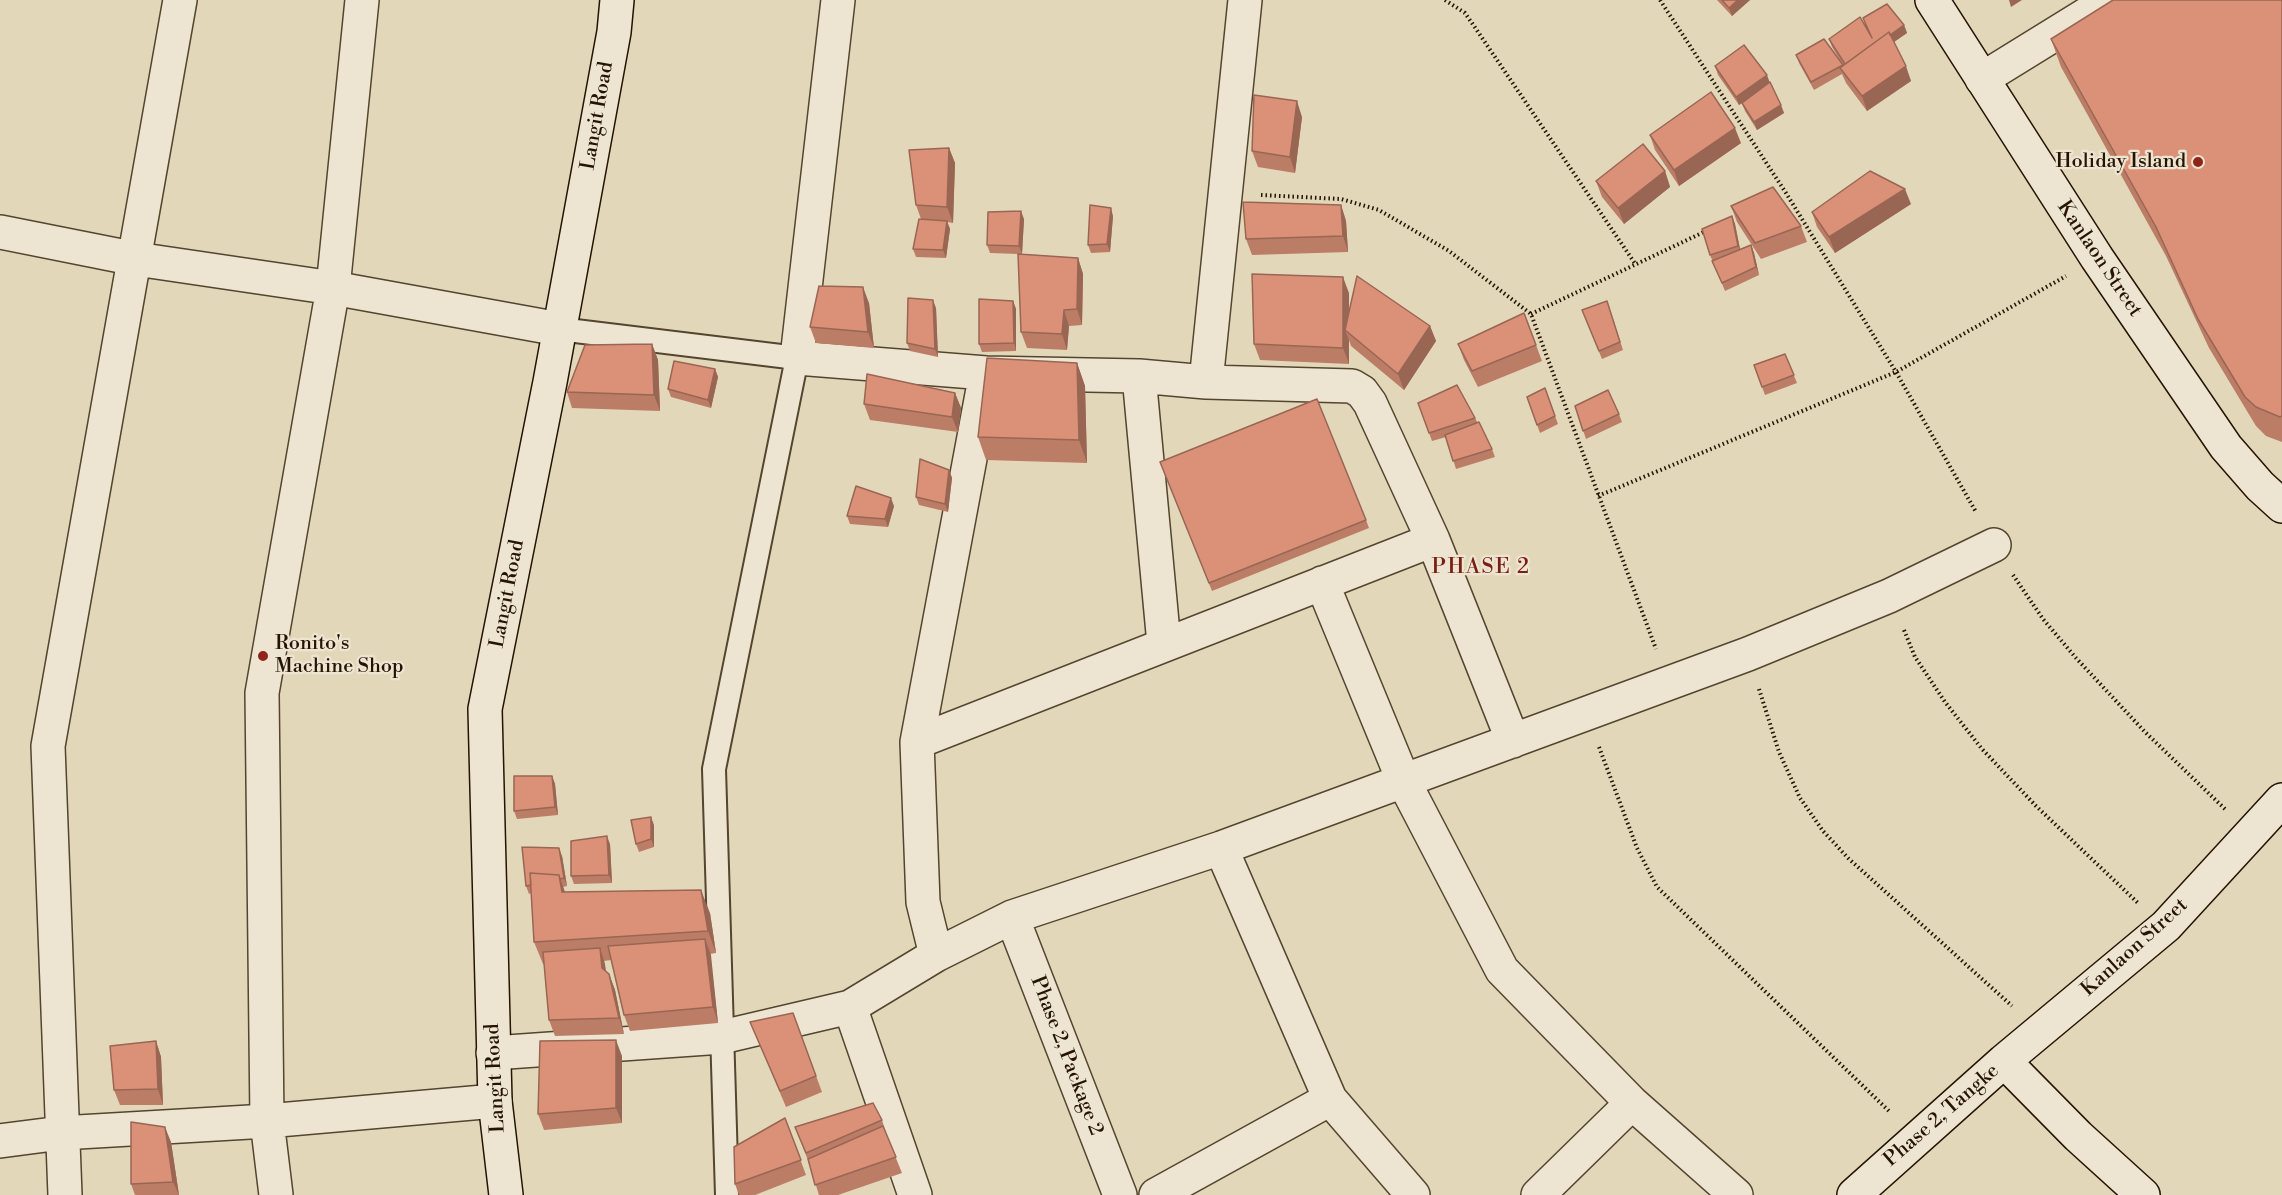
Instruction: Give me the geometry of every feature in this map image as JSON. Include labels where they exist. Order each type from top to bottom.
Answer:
[{"type":"street","points":[[65,1195],[48,746],[136,259],[180,0]]},
{"type":"street","points":[[276,1195],[267,1121],[262,693],[333,288],[362,0]]},
{"type":"street","name":"Langit Road","points":[[506,1195],[495,1101],[493,1053],[486,709],[614,32],[617,0]]},
{"type":"street","points":[[838,0],[796,358],[986,373],[1139,376],[1206,382],[1352,386],[1362,392],[1370,403],[1433,540],[1513,741]]},
{"type":"street","points":[[1206,382],[1245,0]]},
{"type":"street","name":"Kanlaon Street","points":[[1932,0],[2097,258],[2226,447],[2260,486],[2282,506]]},
{"type":"street","points":[[1982,79],[2110,0]]},
{"type":"street","points":[[0,232],[136,259],[333,288],[559,329]]},
{"type":"street","points":[[936,955],[923,902],[917,742],[986,373]]},
{"type":"street","points":[[1139,376],[1164,644]]},
{"type":"street","points":[[917,742],[1433,540]]},
{"type":"street","points":[[493,1053],[722,1037],[850,1007],[936,955],[1012,917],[1221,848],[1748,654],[1889,596],[1994,545]]},
{"type":"street","points":[[1322,583],[1404,782],[1502,970],[1632,1103],[1736,1195]]},
{"type":"street","name":"Kanlaon Street","points":[[2004,1061],[2166,926],[2282,800]]},
{"type":"street","points":[[1221,848],[1330,1099],[1413,1195]]},
{"type":"street","name":"Phase 2, Package 2","points":[[1012,917],[1120,1195]]},
{"type":"street","points":[[850,1007],[915,1195]]},
{"type":"street","points":[[2004,1061],[2142,1195]]},
{"type":"street","name":"Phase 2, Tangke","points":[[1854,1195],[2004,1061]]},
{"type":"street","points":[[1156,1195],[1330,1099]]},
{"type":"street","points":[[0,1141],[62,1133],[267,1121],[495,1101]]},
{"type":"street","points":[[1538,1195],[1632,1103]]},
{"type":"lane","points":[[559,329],[796,358],[714,770],[727,1195]]},
{"type":"path","points":[[1445,0],[1465,13],[1636,265]]},
{"type":"path","points":[[1659,0],[1786,193],[1896,372],[1994,545],[2043,619],[2076,658],[2217,803],[2254,832]]},
{"type":"path","points":[[1225,193],[1341,199],[1379,210],[1449,251],[1531,314],[1669,683]]},
{"type":"path","points":[[1775,198],[1786,193]]},
{"type":"path","points":[[1531,314],[1711,229]]},
{"type":"path","points":[[1598,496],[1896,372],[2097,258]]},
{"type":"path","points":[[1889,596],[1915,657],[1945,702],[1982,749],[2133,900],[2166,926]]},
{"type":"path","points":[[1748,654],[1779,752],[1800,798],[1823,831],[1848,858],[2039,1031]]},
{"type":"path","points":[[1587,714],[1637,848],[1658,887],[1916,1138]]},
{"type":"building","points":[[1722,0],[1738,0],[1729,8]]},
{"type":"building","name":"Holiday Island","points":[[2113,0],[2282,0],[2282,416],[2280,417],[2256,407],[2245,397],[2198,319],[2156,227],[2051,39]]},
{"type":"building","points":[[1887,4],[1904,25],[1890,35],[1889,32],[1845,64],[1829,39],[1860,17],[1872,38],[1863,18]]},
{"type":"building","points":[[1889,32],[1906,66],[1862,96],[1840,68]]},
{"type":"building","points":[[1824,39],[1843,65],[1811,82],[1796,55]]},
{"type":"building","points":[[1744,45],[1767,75],[1736,97],[1715,66]]},
{"type":"building","points":[[1770,82],[1781,105],[1754,122],[1742,103]]},
{"type":"building","points":[[1711,92],[1735,128],[1674,170],[1650,135]]},
{"type":"building","points":[[1254,95],[1297,101],[1290,157],[1252,151]]},
{"type":"building","points":[[1643,144],[1665,171],[1618,208],[1596,181]]},
{"type":"building","points":[[949,148],[947,207],[916,205],[909,150]]},
{"type":"building","points":[[1870,171],[1905,189],[1829,237],[1812,212]]},
{"type":"building","points":[[1773,187],[1801,226],[1755,243],[1731,206]]},
{"type":"building","points":[[1243,202],[1341,205],[1343,236],[1246,239]]},
{"type":"building","points":[[1090,205],[1111,208],[1107,244],[1088,245]]},
{"type":"building","points":[[1021,211],[1019,246],[987,245],[988,212]]},
{"type":"building","points":[[1732,216],[1738,246],[1710,255],[1702,229]]},
{"type":"building","points":[[919,219],[947,221],[943,250],[913,249]]},
{"type":"building","points":[[1751,245],[1756,267],[1722,283],[1712,261]]},
{"type":"building","points":[[1018,254],[1078,258],[1077,309],[1064,310],[1062,334],[1021,332]]},
{"type":"building","points":[[1252,274],[1343,277],[1343,348],[1254,344]]},
{"type":"building","points":[[1357,276],[1430,326],[1398,374],[1345,330]]},
{"type":"building","points":[[819,286],[863,287],[868,332],[810,327]]},
{"type":"building","points":[[908,298],[933,300],[935,349],[907,343]]},
{"type":"building","points":[[979,299],[1013,301],[1014,343],[979,344]]},
{"type":"building","points":[[1607,301],[1620,342],[1599,351],[1582,310]]},
{"type":"building","points":[[1524,313],[1536,345],[1472,371],[1458,344]]},
{"type":"building","points":[[652,344],[654,395],[567,392],[585,345]]},
{"type":"building","points":[[1785,354],[1794,375],[1762,387],[1754,365]]},
{"type":"building","points":[[987,358],[1077,363],[1079,440],[978,437]]},
{"type":"building","points":[[674,361],[715,369],[708,400],[668,389]]},
{"type":"building","points":[[867,374],[955,393],[952,417],[864,404]]},
{"type":"building","points":[[1457,385],[1475,418],[1429,433],[1418,403]]},
{"type":"building","points":[[1545,388],[1555,416],[1537,425],[1527,397]]},
{"type":"building","points":[[1608,390],[1619,414],[1583,431],[1575,406]]},
{"type":"building","points":[[1317,399],[1366,520],[1209,583],[1160,462]]},
{"type":"building","points":[[1479,422],[1492,449],[1453,461],[1445,435]]},
{"type":"building","points":[[920,459],[949,470],[945,504],[916,497]]},
{"type":"building","points":[[856,486],[891,498],[885,519],[847,516]]},
{"type":"building","points":[[514,776],[552,776],[555,807],[514,811]]},
{"type":"building","points":[[651,817],[651,839],[636,844],[631,820]]},
{"type":"building","points":[[607,836],[609,875],[571,876],[571,841]]},
{"type":"building","points":[[522,847],[559,848],[564,878],[560,879],[559,875],[530,873],[531,885],[526,886]]},
{"type":"building","points":[[530,873],[559,875],[562,892],[701,890],[708,931],[534,942]]},
{"type":"building","points":[[705,939],[713,1007],[624,1015],[608,946]]},
{"type":"building","points":[[600,948],[602,968],[609,974],[619,1018],[549,1020],[543,952]]},
{"type":"building","points":[[793,1013],[816,1076],[780,1091],[750,1022]]},
{"type":"building","points":[[616,1040],[616,1108],[538,1114],[540,1041]]},
{"type":"building","points":[[156,1041],[158,1089],[114,1090],[110,1046]]},
{"type":"building","points":[[873,1103],[882,1120],[806,1153],[795,1127]]},
{"type":"building","points":[[785,1118],[801,1160],[735,1184],[734,1147]]},
{"type":"building","points":[[131,1122],[165,1127],[173,1182],[131,1184]]},
{"type":"building","points":[[883,1126],[896,1157],[815,1185],[808,1159]]},
{"type":"place","name":"Holiday Island","points":[[2198,162]]},
{"type":"place","name":"Ronito's Machine Shop","points":[[263,656]]},
{"type":"district","name":"PHASE 2","points":[[1481,568]]}]
